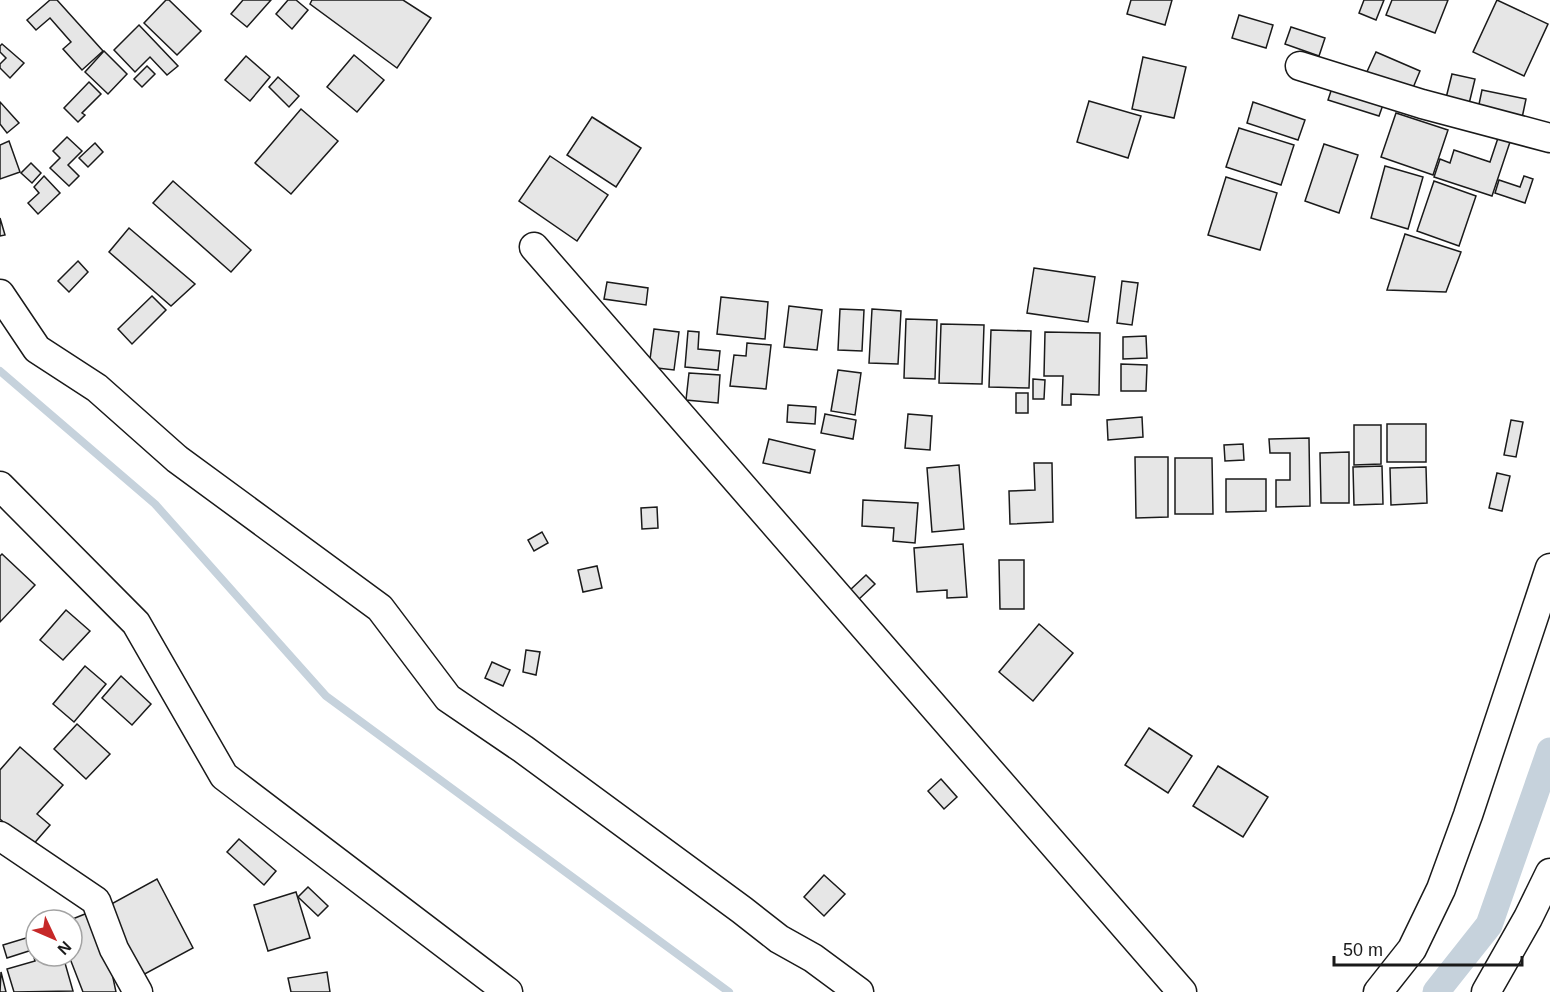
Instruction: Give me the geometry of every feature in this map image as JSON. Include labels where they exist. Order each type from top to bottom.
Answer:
[{"type":"street","points":[[1300,66],[1422,104],[1550,138]]},
{"type":"street","points":[[534,247],[1182,992]]},
{"type":"street","points":[[0,294],[37,349],[97,388],[177,459],[380,608],[448,699],[523,749],[779,939],[813,958],[859,992]]},
{"type":"street","points":[[0,486],[136,623],[224,776],[508,992]]},
{"type":"street","points":[[1378,992],[1412,949],[1441,889],[1550,568]]},
{"type":"street","points":[[0,836],[96,901],[114,949],[138,992]]},
{"type":"street","points":[[1486,992],[1528,918],[1550,873]]},
{"type":"building","points":[[50,0],[57,0],[103,51],[82,70],[63,49],[71,42],[50,18],[36,30],[27,20]]},
{"type":"building","points":[[166,0],[169,0],[201,31],[177,55],[144,23]]},
{"type":"building","points":[[243,0],[271,0],[247,27],[231,14]]},
{"type":"building","points":[[288,0],[296,0],[308,10],[292,29],[276,14]]},
{"type":"building","points":[[312,0],[403,0],[431,18],[397,68],[310,4]]},
{"type":"building","points":[[1131,0],[1172,0],[1165,25],[1127,14]]},
{"type":"building","points":[[1364,0],[1384,0],[1376,20],[1359,13]]},
{"type":"building","points":[[1392,0],[1448,0],[1435,33],[1386,15]]},
{"type":"building","points":[[1497,0],[1548,24],[1524,76],[1473,52]]},
{"type":"building","points":[[1239,15],[1273,25],[1266,48],[1232,38]]},
{"type":"building","points":[[139,25],[178,66],[167,75],[150,57],[135,72],[114,50]]},
{"type":"building","points":[[1291,27],[1325,38],[1319,56],[1285,44]]},
{"type":"building","points":[[2,44],[24,63],[10,78],[0,68],[0,64],[6,58],[0,52]]},
{"type":"building","points":[[104,51],[127,74],[108,94],[85,72]]},
{"type":"building","points":[[1376,52],[1420,71],[1410,95],[1365,76]]},
{"type":"building","points":[[354,55],[384,80],[357,112],[327,87]]},
{"type":"building","points":[[246,56],[270,77],[250,101],[225,80]]},
{"type":"building","points":[[1143,57],[1186,67],[1174,118],[1132,109]]},
{"type":"building","points":[[147,66],[155,74],[142,87],[134,79]]},
{"type":"building","points":[[1452,74],[1475,79],[1468,108],[1445,102]]},
{"type":"building","points":[[278,77],[299,96],[289,107],[269,87]]},
{"type":"building","points":[[89,82],[101,94],[82,113],[85,115],[78,122],[64,108]]},
{"type":"building","points":[[1333,85],[1384,102],[1379,116],[1328,100]]},
{"type":"building","points":[[1482,90],[1526,99],[1522,118],[1478,109]]},
{"type":"building","points":[[1089,101],[1141,116],[1128,158],[1077,142]]},
{"type":"building","points":[[0,102],[19,123],[7,133],[0,124]]},
{"type":"building","points":[[1253,102],[1305,120],[1298,140],[1247,123]]},
{"type":"building","points":[[301,109],[338,141],[291,194],[255,163]]},
{"type":"building","points":[[1396,113],[1448,130],[1433,175],[1381,157]]},
{"type":"building","points":[[592,117],[641,148],[616,187],[567,155]]},
{"type":"building","points":[[1239,128],[1294,145],[1281,185],[1226,167]]},
{"type":"building","points":[[67,137],[82,151],[68,165],[79,176],[69,186],[50,168],[60,158],[53,151]]},
{"type":"building","points":[[1498,138],[1510,142],[1492,196],[1434,177],[1440,159],[1450,163],[1454,150],[1490,162]]},
{"type":"building","points":[[9,141],[20,172],[0,179],[0,145]]},
{"type":"building","points":[[95,143],[103,152],[88,167],[79,158]]},
{"type":"building","points":[[1324,144],[1358,155],[1339,213],[1305,201]]},
{"type":"building","points":[[550,156],[608,195],[577,241],[519,201]]},
{"type":"building","points":[[31,163],[41,173],[32,183],[21,173]]},
{"type":"building","points":[[1385,166],[1423,177],[1408,229],[1371,218]]},
{"type":"building","points":[[44,176],[60,193],[38,214],[28,203],[39,193],[34,187]]},
{"type":"building","points":[[1524,176],[1533,179],[1525,203],[1495,193],[1499,180],[1520,187]]},
{"type":"building","points":[[1226,177],[1277,193],[1260,250],[1208,235]]},
{"type":"building","points":[[173,181],[251,250],[231,272],[153,203]]},
{"type":"building","points":[[1434,181],[1476,196],[1459,246],[1417,231]]},
{"type":"building","points":[[0,218],[5,235],[0,236]]},
{"type":"building","points":[[129,228],[195,284],[171,306],[109,252]]},
{"type":"building","points":[[1405,234],[1461,252],[1446,292],[1387,290]]},
{"type":"building","points":[[78,261],[88,272],[69,292],[58,281]]},
{"type":"building","points":[[1034,268],[1095,277],[1088,322],[1027,313]]},
{"type":"building","points":[[1122,281],[1138,283],[1132,325],[1117,323]]},
{"type":"building","points":[[607,282],[648,288],[646,305],[604,299]]},
{"type":"building","points":[[152,296],[166,310],[132,344],[118,329]]},
{"type":"building","points":[[721,297],[768,302],[765,339],[717,334]]},
{"type":"building","points":[[789,306],[822,310],[817,350],[784,347]]},
{"type":"building","points":[[840,309],[864,310],[862,351],[838,350]]},
{"type":"building","points":[[872,309],[901,311],[898,364],[869,363]]},
{"type":"building","points":[[906,319],[937,320],[935,379],[904,378]]},
{"type":"building","points":[[941,324],[984,325],[982,384],[939,383]]},
{"type":"building","points":[[654,329],[679,332],[674,370],[649,367]]},
{"type":"building","points":[[991,330],[1031,331],[1029,388],[989,387]]},
{"type":"building","points":[[688,331],[699,332],[698,349],[720,351],[718,370],[685,367]]},
{"type":"building","points":[[1045,332],[1100,333],[1099,395],[1071,394],[1071,405],[1062,405],[1063,376],[1044,376]]},
{"type":"building","points":[[1146,336],[1147,358],[1123,359],[1123,337]]},
{"type":"building","points":[[747,343],[771,345],[766,389],[730,386],[734,355],[746,356]]},
{"type":"building","points":[[1121,364],[1147,365],[1146,391],[1121,391]]},
{"type":"building","points":[[838,370],[861,373],[855,415],[831,411]]},
{"type":"building","points":[[689,373],[720,375],[718,403],[686,400]]},
{"type":"building","points":[[1033,379],[1045,380],[1044,399],[1033,399]]},
{"type":"building","points":[[1016,393],[1028,393],[1028,413],[1016,413]]},
{"type":"building","points":[[788,405],[816,407],[815,424],[787,422]]},
{"type":"building","points":[[825,414],[856,420],[853,439],[821,433]]},
{"type":"building","points":[[908,414],[932,416],[930,450],[905,448]]},
{"type":"building","points":[[1142,417],[1143,437],[1108,440],[1107,420]]},
{"type":"building","points":[[1511,420],[1523,422],[1516,457],[1504,455]]},
{"type":"building","points":[[1387,424],[1426,424],[1426,462],[1387,462]]},
{"type":"building","points":[[1354,425],[1381,425],[1381,464],[1354,465]]},
{"type":"building","points":[[1309,438],[1310,506],[1276,507],[1276,480],[1290,480],[1290,453],[1270,453],[1269,439]]},
{"type":"building","points":[[769,439],[815,450],[810,473],[763,463]]},
{"type":"building","points":[[1243,444],[1244,460],[1225,461],[1224,445]]},
{"type":"building","points":[[1349,452],[1349,503],[1321,503],[1320,453]]},
{"type":"building","points":[[1135,457],[1168,457],[1168,517],[1136,518]]},
{"type":"building","points":[[1175,458],[1212,458],[1213,514],[1175,514]]},
{"type":"building","points":[[1034,463],[1052,463],[1053,522],[1010,524],[1009,491],[1035,490]]},
{"type":"building","points":[[959,465],[964,529],[932,532],[927,468]]},
{"type":"building","points":[[1382,466],[1383,504],[1354,505],[1353,467]]},
{"type":"building","points":[[1426,467],[1427,503],[1391,505],[1390,468]]},
{"type":"building","points":[[1497,473],[1510,476],[1502,511],[1489,508]]},
{"type":"building","points":[[1226,479],[1266,479],[1266,511],[1226,512]]},
{"type":"building","points":[[863,500],[918,503],[915,543],[893,541],[894,528],[862,526]]},
{"type":"building","points":[[657,507],[658,528],[642,529],[641,508]]},
{"type":"building","points":[[542,532],[548,543],[534,551],[528,540]]},
{"type":"building","points":[[963,544],[967,597],[947,598],[947,590],[917,592],[914,548]]},
{"type":"building","points":[[2,554],[35,585],[0,622],[0,556]]},
{"type":"building","points":[[999,560],[1024,560],[1024,609],[1000,609]]},
{"type":"building","points":[[597,566],[602,588],[583,592],[578,570]]},
{"type":"building","points":[[866,575],[875,584],[858,600],[849,591]]},
{"type":"building","points":[[66,610],[90,631],[63,660],[40,640]]},
{"type":"building","points":[[1039,624],[1073,653],[1033,701],[999,672]]},
{"type":"building","points":[[526,650],[540,652],[536,675],[523,672]]},
{"type":"building","points":[[492,662],[510,670],[503,686],[485,678]]},
{"type":"building","points":[[85,666],[106,684],[74,722],[53,704]]},
{"type":"building","points":[[121,676],[151,704],[132,725],[102,698]]},
{"type":"building","points":[[77,724],[110,754],[86,779],[54,749]]},
{"type":"building","points":[[1149,728],[1192,756],[1168,793],[1125,765]]},
{"type":"building","points":[[20,747],[63,785],[37,814],[50,825],[31,847],[0,819],[0,770]]},
{"type":"building","points":[[1218,766],[1268,797],[1243,837],[1193,806]]},
{"type":"building","points":[[941,779],[957,797],[944,809],[928,791]]},
{"type":"building","points":[[239,839],[276,871],[264,885],[227,852]]},
{"type":"building","points":[[824,875],[845,894],[824,916],[804,897]]},
{"type":"building","points":[[157,879],[193,948],[141,976],[104,908]]},
{"type":"building","points":[[308,887],[328,906],[318,916],[298,897]]},
{"type":"building","points":[[296,892],[310,938],[268,951],[254,905]]},
{"type":"building","points":[[84,914],[108,954],[116,992],[83,992],[74,968],[84,968]]},
{"type":"building","points":[[24,939],[24,953],[7,958],[3,945]]},
{"type":"building","points":[[24,964],[24,968],[66,968],[73,991],[14,992],[7,969]]},
{"type":"building","points":[[1,972],[6,992],[0,992]]},
{"type":"building","points":[[327,972],[330,992],[291,992],[288,978]]},
{"type":"waterway","points":[[0,371],[155,504],[326,696],[729,992]]},
{"type":"waterway","points":[[1436,992],[1489,925],[1550,751]]}]
